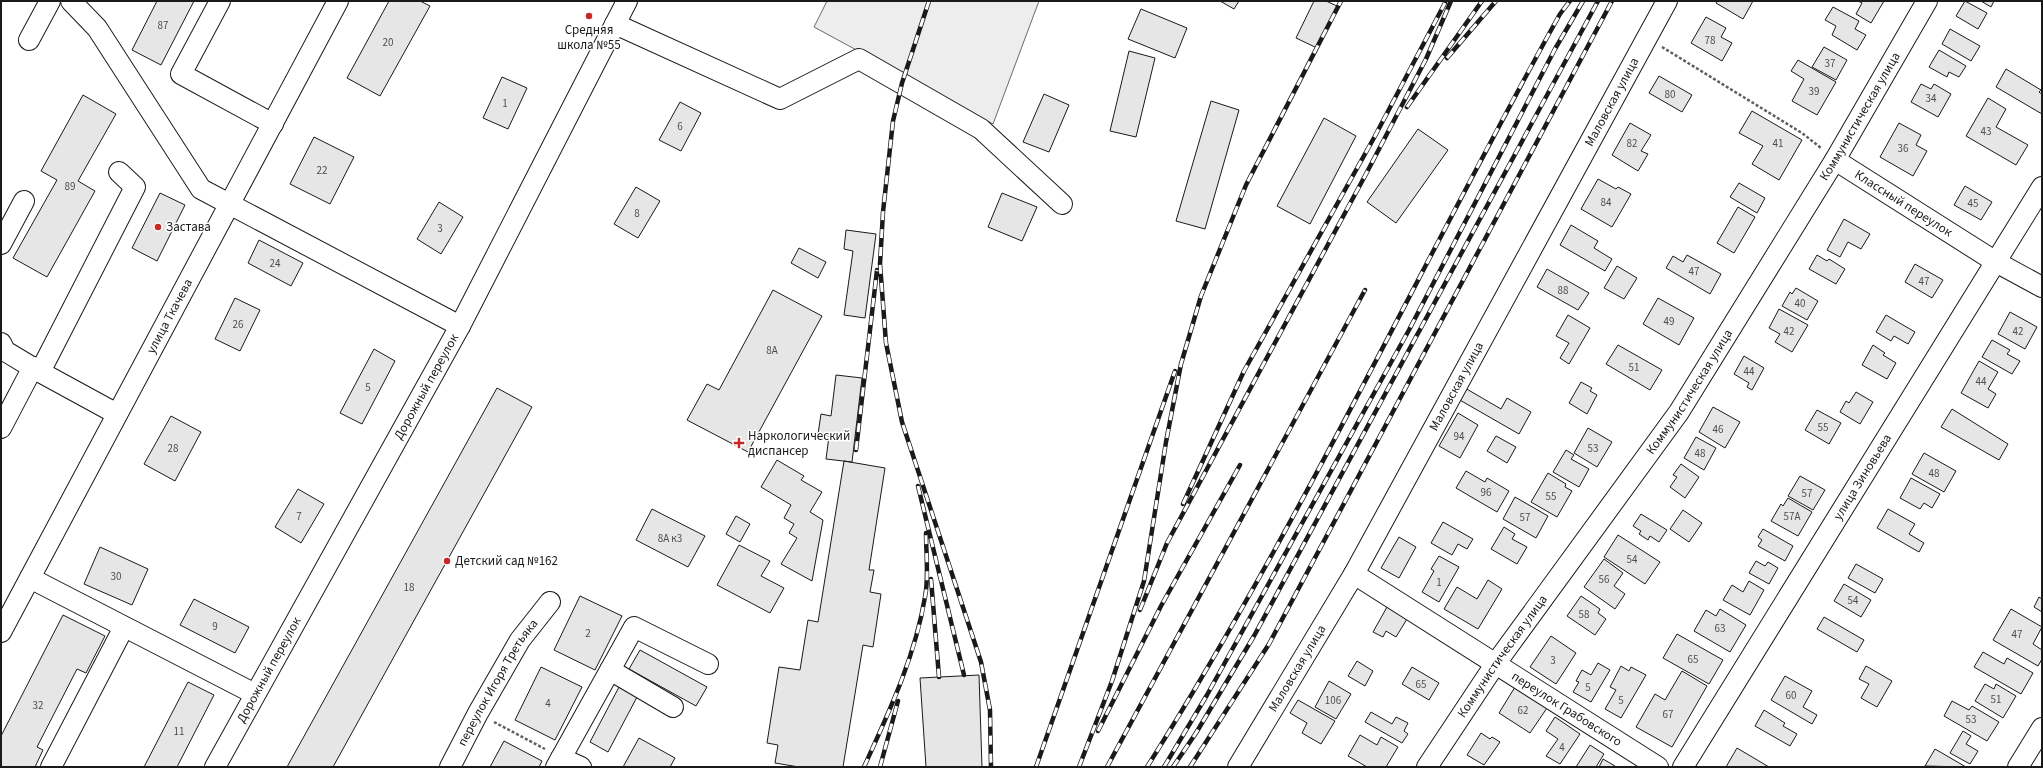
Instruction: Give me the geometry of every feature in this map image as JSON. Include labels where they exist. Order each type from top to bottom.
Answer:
[{"type":"street","points":[[29,40],[50,1]]},
{"type":"street","points":[[71,1],[97,28],[201,189],[460,326]]},
{"type":"street","points":[[220,1],[181,74],[273,124]]},
{"type":"street","name":"улица Ткачева","points":[[1,632],[338,1]]},
{"type":"street","name":"Дорожный переулок","points":[[215,767],[460,326],[627,1]]},
{"type":"street","name":"Маловская улица","points":[[1238,767],[1354,574],[1667,1]]},
{"type":"street","name":"Коммунистическая улица","points":[[1428,767],[1496,663],[1679,412],[1835,160],[1928,1]]},
{"type":"street","points":[[614,24],[780,99],[859,59],[981,129],[1062,204]]},
{"type":"street","name":"Классный переулок","points":[[1835,160],[1996,262],[2042,287]]},
{"type":"street","points":[[1,428],[36,370],[135,187],[119,172]]},
{"type":"street","name":"улица Зиновьева","points":[[1682,767],[2042,187]]},
{"type":"street","points":[[1,244],[24,201]]},
{"type":"street","points":[[1,343],[5,351],[36,370],[117,414]]},
{"type":"street","name":"переулок Грабовского","points":[[1354,574],[1658,767]]},
{"type":"street","points":[[30,578],[255,694]]},
{"type":"street","name":"переулок Игоря Третьяка","points":[[450,767],[478,713],[520,640],[550,602]]},
{"type":"street","points":[[51,767],[124,627]]},
{"type":"street","points":[[581,767],[558,762],[634,628],[708,664]]},
{"type":"street","points":[[610,670],[673,707]]},
{"type":"street","points":[[2018,767],[2042,728]]},
{"type":"path","points":[[1646,38],[1802,133],[1835,160]]},
{"type":"path","points":[[478,713],[558,762]]},
{"type":"shaded area","points":[[827,1],[1039,1],[993,124],[814,27]]},
{"type":"building","points":[[157,1],[194,1],[161,65],[132,50]]},
{"type":"building","points":[[389,1],[420,1],[430,6],[380,96],[347,78]]},
{"type":"building","points":[[1220,1],[1239,1],[1234,9]]},
{"type":"building","points":[[1314,1],[1326,1],[1337,6],[1317,48],[1296,38]]},
{"type":"building","points":[[1717,1],[1753,1],[1743,19],[1716,3]]},
{"type":"building","points":[[1858,1],[1884,1],[1871,23],[1856,14],[1862,3]]},
{"type":"building","points":[[1965,1],[1987,13],[1978,29],[1956,16]]},
{"type":"building","points":[[1981,1],[1994,1],[1991,7]]},
{"type":"building","points":[[1833,7],[1859,21],[1855,29],[1866,35],[1857,50],[1832,35],[1836,26],[1825,20]]},
{"type":"building","points":[[1141,9],[1187,28],[1175,58],[1128,39]]},
{"type":"building","points":[[1706,17],[1726,28],[1721,37],[1732,43],[1722,61],[1691,43]]},
{"type":"building","points":[[1950,29],[1980,46],[1971,61],[1942,44]]},
{"type":"building","points":[[1824,47],[1847,60],[1836,80],[1812,67]]},
{"type":"building","points":[[1939,50],[1966,66],[1959,77],[1949,72],[1947,77],[1929,67]]},
{"type":"building","points":[[1129,51],[1155,58],[1136,137],[1110,131]]},
{"type":"building","points":[[1798,60],[1836,82],[1817,115],[1792,101],[1804,79],[1791,71]]},
{"type":"building","points":[[2006,69],[2041,90],[2039,92],[2042,94],[2042,114],[1996,87]]},
{"type":"building","points":[[1659,76],[1692,95],[1682,112],[1649,93]]},
{"type":"building","points":[[502,77],[527,88],[508,129],[483,118]]},
{"type":"building","points":[[1921,84],[1931,89],[1934,84],[1951,94],[1938,117],[1911,102]]},
{"type":"building","points":[[1044,94],[1069,105],[1049,152],[1023,142]]},
{"type":"building","points":[[83,95],[116,114],[78,181],[95,191],[47,277],[13,258],[57,180],[41,171]]},
{"type":"building","points":[[1988,98],[2006,109],[1996,127],[2028,145],[2016,165],[1966,136]]},
{"type":"building","points":[[1211,101],[1239,110],[1205,229],[1176,221]]},
{"type":"building","points":[[680,102],[701,113],[681,151],[659,140]]},
{"type":"building","points":[[1752,111],[1802,140],[1779,180],[1752,164],[1763,146],[1739,133]]},
{"type":"building","points":[[1324,118],[1356,136],[1310,224],[1277,206]]},
{"type":"building","points":[[1630,123],[1651,135],[1641,151],[1648,154],[1638,171],[1612,155]]},
{"type":"building","points":[[1899,123],[1921,135],[1916,145],[1927,151],[1913,176],[1880,157]]},
{"type":"building","points":[[1418,129],[1448,150],[1396,223],[1367,202]]},
{"type":"building","points":[[314,137],[354,157],[330,204],[290,184]]},
{"type":"building","points":[[1598,179],[1616,189],[1618,187],[1631,194],[1612,227],[1581,209]]},
{"type":"building","points":[[1739,183],[1765,198],[1757,213],[1730,197]]},
{"type":"building","points":[[1965,186],[1992,202],[1981,220],[1954,205]]},
{"type":"building","points":[[636,187],[660,201],[638,238],[614,224]]},
{"type":"building","name":"Застава","points":[[160,193],[185,205],[157,261],[132,248]]},
{"type":"building","points":[[1002,193],[1037,207],[1022,241],[988,227]]},
{"type":"building","points":[[439,202],[463,217],[441,254],[417,239]]},
{"type":"building","points":[[1738,207],[1755,217],[1734,253],[1717,243]]},
{"type":"building","points":[[1844,219],[1870,234],[1861,249],[1848,242],[1840,257],[1827,250]]},
{"type":"building","points":[[1571,225],[1598,241],[1594,248],[1612,259],[1605,271],[1560,245]]},
{"type":"building","points":[[846,230],[876,234],[865,318],[844,315],[853,251],[844,249]]},
{"type":"building","points":[[259,240],[303,263],[291,286],[248,263]]},
{"type":"building","points":[[799,248],[826,262],[818,278],[791,263]]},
{"type":"building","points":[[1687,255],[1721,274],[1710,294],[1666,268],[1673,256],[1683,262]]},
{"type":"building","points":[[1817,255],[1827,261],[1829,259],[1845,269],[1836,284],[1809,269]]},
{"type":"building","points":[[1915,264],[1943,280],[1932,298],[1905,282]]},
{"type":"building","points":[[1617,266],[1637,278],[1624,299],[1604,288]]},
{"type":"building","points":[[1547,269],[1589,293],[1578,310],[1537,287]]},
{"type":"building","points":[[1796,288],[1818,301],[1807,320],[1782,306],[1790,292],[1792,294]]},
{"type":"building","points":[[773,290],[822,316],[748,452],[687,420],[707,384],[719,390]]},
{"type":"building","points":[[235,298],[260,310],[240,351],[215,339]]},
{"type":"building","points":[[1658,298],[1694,318],[1679,345],[1643,324]]},
{"type":"building","points":[[1779,309],[1808,325],[1792,352],[1775,342],[1780,334],[1769,328]]},
{"type":"building","points":[[2010,312],[2037,327],[2025,349],[1998,334]]},
{"type":"building","points":[[1568,315],[1590,328],[1569,364],[1560,358],[1569,343],[1556,336]]},
{"type":"building","points":[[1886,315],[1915,332],[1908,344],[1894,336],[1891,341],[1876,332]]},
{"type":"building","points":[[1992,340],[2010,350],[2007,354],[2020,361],[2012,374],[1982,357]]},
{"type":"building","points":[[1618,345],[1662,370],[1650,390],[1606,364]]},
{"type":"building","points":[[1873,345],[1885,353],[1883,355],[1896,363],[1887,379],[1862,365]]},
{"type":"building","points":[[374,349],[395,361],[362,424],[340,413]]},
{"type":"building","points":[[1744,356],[1764,368],[1752,390],[1747,387],[1749,383],[1734,374]]},
{"type":"building","points":[[1979,361],[1998,372],[1988,389],[1996,394],[1988,408],[1961,393]]},
{"type":"building","points":[[836,375],[862,378],[852,462],[826,459],[829,436],[818,434],[821,414],[831,416]]},
{"type":"building","points":[[1581,382],[1592,388],[1590,391],[1597,395],[1587,414],[1569,403]]},
{"type":"building","points":[[497,388],[532,407],[333,767],[287,767]]},
{"type":"building","points":[[1465,388],[1501,409],[1507,398],[1531,412],[1519,434],[1458,399]]},
{"type":"building","points":[[1856,392],[1873,402],[1860,424],[1840,412],[1846,401],[1849,403]]},
{"type":"building","points":[[1713,407],[1740,422],[1725,448],[1699,432]]},
{"type":"building","points":[[1952,409],[2008,444],[1999,460],[1941,427]]},
{"type":"building","points":[[1817,410],[1841,423],[1829,444],[1805,430]]},
{"type":"building","points":[[1458,413],[1478,425],[1460,458],[1439,446]]},
{"type":"building","points":[[171,416],[201,432],[175,481],[144,464]]},
{"type":"building","points":[[1588,428],[1612,442],[1597,467],[1574,453]]},
{"type":"building","points":[[1496,436],[1516,447],[1507,463],[1487,451]]},
{"type":"building","points":[[1696,437],[1716,448],[1704,470],[1684,458]]},
{"type":"building","points":[[1566,450],[1574,455],[1571,459],[1589,469],[1579,487],[1553,472]]},
{"type":"building","points":[[1924,453],[1956,471],[1944,492],[1912,474]]},
{"type":"building","points":[[777,460],[804,476],[801,480],[822,492],[810,512],[823,520],[812,581],[781,564],[797,538],[789,533],[794,524],[784,518],[791,505],[761,487]]},
{"type":"building","points":[[844,461],[885,468],[869,570],[874,570],[870,592],[881,594],[873,647],[863,645],[843,767],[799,767],[775,763],[778,745],[767,743],[779,667],[800,670],[808,620],[818,622]]},
{"type":"building","points":[[1681,464],[1699,477],[1685,498],[1670,487],[1677,477],[1673,475]]},
{"type":"building","points":[[1466,471],[1485,482],[1487,478],[1509,491],[1497,512],[1456,488]]},
{"type":"building","points":[[1548,473],[1566,484],[1565,487],[1572,491],[1557,517],[1531,502]]},
{"type":"building","points":[[1800,476],[1825,490],[1813,510],[1788,496]]},
{"type":"building","points":[[1911,478],[1940,494],[1932,508],[1924,503],[1920,509],[1900,498]]},
{"type":"building","points":[[298,489],[324,504],[301,543],[275,527]]},
{"type":"building","points":[[1515,497],[1548,516],[1536,538],[1503,519]]},
{"type":"building","points":[[1788,498],[1812,512],[1798,536],[1771,521],[1781,504],[1783,506]]},
{"type":"building","points":[[652,509],[705,536],[688,567],[636,540]]},
{"type":"building","points":[[1888,509],[1915,524],[1909,534],[1924,543],[1919,552],[1877,528]]},
{"type":"building","points":[[1683,510],[1702,523],[1689,542],[1670,529]]},
{"type":"building","points":[[1641,514],[1667,530],[1659,542],[1650,536],[1648,540],[1639,534],[1641,531],[1633,526]]},
{"type":"building","points":[[736,516],[750,524],[740,542],[726,534]]},
{"type":"building","points":[[1443,522],[1473,539],[1467,549],[1458,544],[1452,555],[1431,543]]},
{"type":"building","points":[[1504,527],[1515,534],[1512,539],[1527,547],[1517,564],[1491,549]]},
{"type":"building","points":[[1763,529],[1793,546],[1785,561],[1758,546],[1762,540],[1758,537]]},
{"type":"building","points":[[1618,535],[1660,562],[1645,584],[1604,557]]},
{"type":"building","points":[[1399,537],[1416,547],[1399,578],[1381,568]]},
{"type":"building","points":[[739,545],[770,561],[761,576],[784,588],[770,613],[717,585]]},
{"type":"building","points":[[100,547],[148,569],[132,605],[84,584]]},
{"type":"building","points":[[1439,556],[1459,567],[1439,602],[1422,592],[1434,571],[1431,569]]},
{"type":"building","points":[[1604,559],[1623,573],[1614,586],[1625,594],[1615,609],[1584,587]]},
{"type":"building","points":[[1756,561],[1765,566],[1768,562],[1778,568],[1769,584],[1749,573]]},
{"type":"building","points":[[1856,564],[1883,579],[1875,593],[1848,578]]},
{"type":"building","points":[[1488,580],[1502,589],[1478,629],[1444,609],[1457,587],[1477,599]]},
{"type":"building","points":[[1749,581],[1764,590],[1750,615],[1723,600],[1732,585],[1743,592]]},
{"type":"building","points":[[1844,584],[1871,600],[1861,617],[1834,601]]},
{"type":"building","points":[[580,596],[622,616],[595,670],[554,650]]},
{"type":"building","points":[[1581,596],[1600,609],[1598,613],[1606,619],[1595,635],[1567,616]]},
{"type":"building","points":[[2039,597],[2042,599],[2042,612],[2034,607]]},
{"type":"building","points":[[194,599],[249,627],[235,653],[180,625]]},
{"type":"building","points":[[1387,607],[1407,619],[1396,637],[1386,631],[1383,637],[1373,632]]},
{"type":"building","points":[[1720,609],[1746,625],[1730,652],[1694,631],[1706,610],[1716,616]]},
{"type":"building","points":[[2011,609],[2042,627],[2033,644],[2042,650],[2042,659],[2038,666],[1993,640]]},
{"type":"building","points":[[63,615],[105,636],[86,673],[77,669],[37,747],[43,750],[35,767],[1,767],[1,736]]},
{"type":"building","points":[[1824,617],[1864,640],[1857,652],[1817,629]]},
{"type":"building","points":[[1677,634],[1723,660],[1709,684],[1663,658]]},
{"type":"building","points":[[1551,636],[1576,653],[1556,684],[1530,667]]},
{"type":"building","points":[[640,650],[707,687],[696,706],[629,669]]},
{"type":"building","points":[[1983,652],[2004,664],[2007,658],[2033,673],[2021,694],[1974,667]]},
{"type":"building","points":[[1357,661],[1373,671],[1365,686],[1348,676]]},
{"type":"building","points":[[1598,663],[1610,670],[1591,702],[1573,692],[1579,682],[1576,681],[1582,670],[1591,675]]},
{"type":"building","points":[[1621,666],[1629,671],[1631,667],[1646,675],[1621,718],[1605,709],[1616,690],[1610,687]]},
{"type":"building","points":[[1866,666],[1892,681],[1877,707],[1861,698],[1869,684],[1859,679]]},
{"type":"building","points":[[541,667],[582,687],[555,740],[515,720]]},
{"type":"building","points":[[1412,667],[1439,683],[1429,700],[1402,684]]},
{"type":"building","points":[[1682,671],[1707,686],[1672,747],[1636,727],[1655,694],[1665,700]]},
{"type":"building","points":[[979,675],[982,767],[926,767],[920,678]]},
{"type":"building","points":[[1785,676],[1812,691],[1803,707],[1817,715],[1812,724],[1771,700]]},
{"type":"building","points":[[1329,681],[1351,694],[1336,719],[1315,707]]},
{"type":"building","points":[[188,682],[214,695],[177,767],[144,767]]},
{"type":"building","points":[[1985,684],[1994,689],[1996,684],[2016,696],[2003,718],[1975,701]]},
{"type":"building","points":[[619,687],[637,697],[608,752],[590,742]]},
{"type":"building","points":[[1515,687],[1547,708],[1530,733],[1499,713]]},
{"type":"building","points":[[1298,700],[1335,721],[1321,744],[1302,733],[1307,723],[1290,713]]},
{"type":"building","points":[[1952,701],[1969,710],[1972,706],[1999,722],[1987,741],[1944,716]]},
{"type":"building","points":[[1764,710],[1785,723],[1783,726],[1797,734],[1790,746],[1755,726]]},
{"type":"building","points":[[1371,712],[1392,724],[1396,717],[1408,723],[1404,731],[1408,734],[1402,743],[1365,722]]},
{"type":"building","points":[[1555,717],[1580,734],[1560,764],[1546,756],[1558,739],[1546,731]]},
{"type":"building","points":[[1963,731],[1971,736],[1966,744],[1978,751],[1970,764],[1950,753]]},
{"type":"building","points":[[1481,733],[1490,739],[1492,737],[1500,742],[1484,765],[1467,755]]},
{"type":"building","points":[[1360,735],[1377,745],[1381,737],[1398,747],[1386,767],[1367,767],[1348,756]]},
{"type":"building","points":[[639,738],[675,758],[670,767],[623,767]]},
{"type":"building","points":[[504,741],[542,761],[539,767],[490,767]]},
{"type":"building","points":[[1590,745],[1604,754],[1596,767],[1576,767]]},
{"type":"building","points":[[1737,748],[1769,767],[1726,767]]},
{"type":"building","points":[[1935,749],[1966,767],[1925,766]]},
{"type":"building","points":[[1603,759],[1615,766],[1599,767]]},
{"type":"railway","points":[[929,1],[902,83],[893,121],[883,212],[880,264],[886,343],[902,422],[981,662],[990,710],[991,767]]},
{"type":"railway","points":[[1079,767],[1112,681],[1144,581],[1166,442],[1181,364],[1201,296],[1246,185],[1341,1]]},
{"type":"railway","points":[[1140,610],[1167,543],[1366,174],[1426,59],[1451,1]]},
{"type":"railway","points":[[1407,107],[1482,1]]},
{"type":"railway","points":[[1447,58],[1496,1]]},
{"type":"railway","points":[[1147,767],[1257,582],[1359,394],[1509,108],[1560,14],[1570,1]]},
{"type":"railway","points":[[1164,767],[1207,695],[1409,330],[1555,49],[1583,1]]},
{"type":"railway","points":[[1173,767],[1196,733],[1254,636],[1598,1]]},
{"type":"railway","points":[[1190,767],[1269,644],[1612,1]]},
{"type":"railway","points":[[1183,504],[1244,371],[1375,136],[1445,3]]},
{"type":"railway","points":[[856,450],[877,270]]},
{"type":"railway","points":[[1107,767],[1365,290]]},
{"type":"railway","points":[[1036,767],[1175,371]]},
{"type":"railway","points":[[1098,731],[1161,606],[1240,465]]},
{"type":"railway","points":[[918,486],[964,675]]},
{"type":"railway","points":[[864,767],[900,684],[921,619],[927,573],[926,533]]},
{"type":"railway","points":[[931,579],[939,677]]},
{"type":"railway","points":[[880,767],[898,701]]},
{"type":"place","name":"Средняя школа №55","points":[[589,16]]},
{"type":"place","name":"Застава","points":[[158,227]]},
{"type":"place","name":"Наркологический диспансер","points":[[739,443]]},
{"type":"place","name":"Детский сад №162","points":[[447,561]]}]
